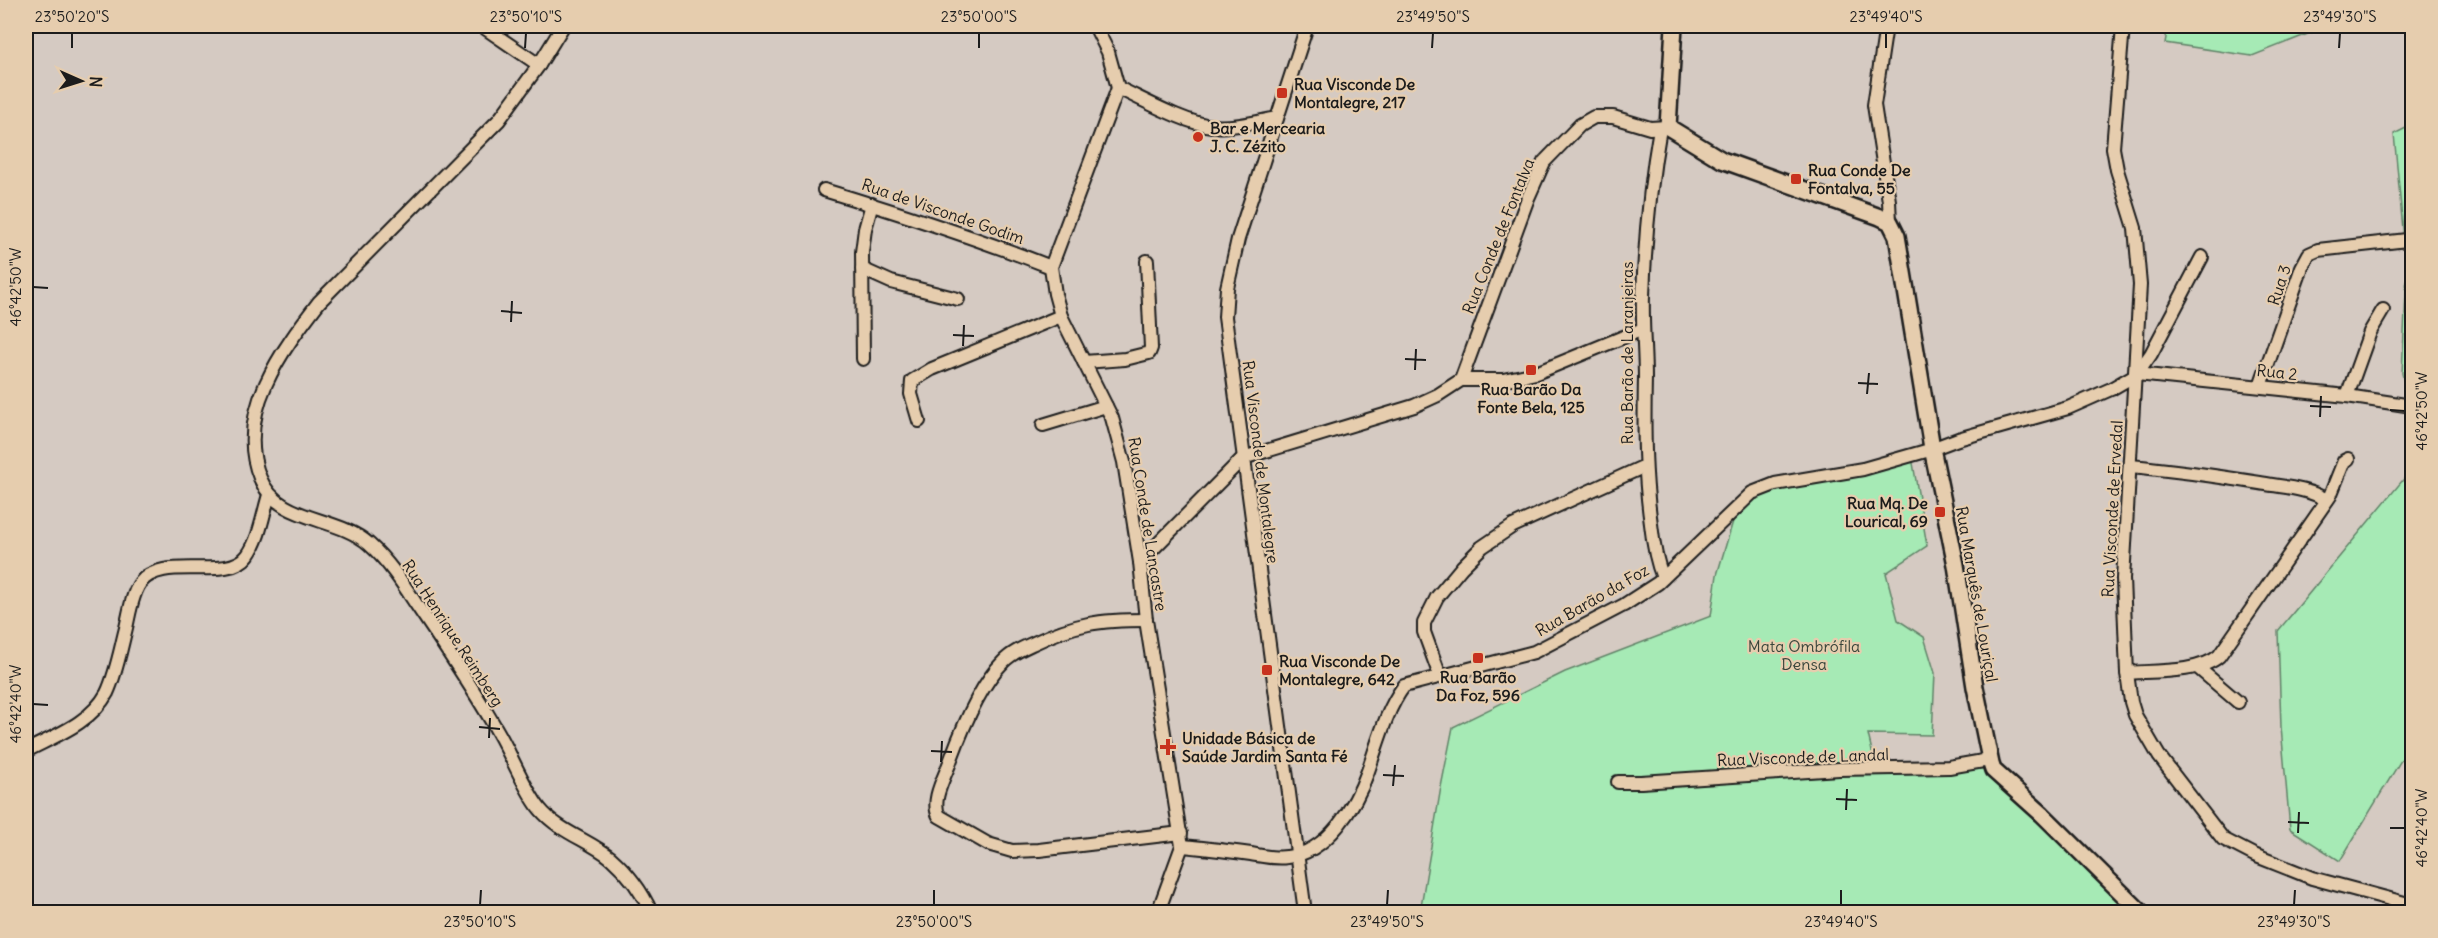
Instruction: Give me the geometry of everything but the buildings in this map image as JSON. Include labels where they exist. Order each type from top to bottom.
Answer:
[{"type":"main road","name":"Rua Barão de Laranjeiras","points":[[1664,128],[1676,28]]},
{"type":"main road","name":"Rua Conde de Fontalva","points":[[1664,128],[1722,160],[1831,198],[1890,222]]},
{"type":"main road","name":"Rua Marquês de Louriçal","points":[[1890,222],[1897,236],[1902,262],[1932,448],[1957,572],[1989,760],[1993,770],[2049,820],[2141,912]]},
{"type":"street","points":[[482,26],[539,65]]},
{"type":"street","points":[[26,751],[79,723],[95,710],[106,694],[114,676],[134,596],[141,582],[167,570],[229,566],[247,557],[256,539],[269,495],[260,478],[253,451],[255,420],[265,384],[294,336],[319,302],[499,120],[539,65],[563,26]]},
{"type":"street","points":[[1095,26],[1108,52],[1118,88],[1188,119],[1211,126],[1238,126],[1276,118]]},
{"type":"street","name":"Rua Visconde de Montalegre","points":[[1305,912],[1225,326],[1225,304],[1238,239],[1307,26]]},
{"type":"street","points":[[1886,26],[1874,105],[1889,201],[1890,222]]},
{"type":"street","name":"Rua Visconde de Ervedal","points":[[2123,26],[2114,147],[2117,170],[2135,228],[2139,258],[2139,320],[2123,579],[2127,673],[2131,702],[2141,728],[2174,776],[2223,838],[2254,855],[2312,878],[2412,905]]},
{"type":"street","name":"Rua Conde de Lancastre","points":[[1118,88],[1051,267],[1061,316],[1106,406],[1119,439],[1140,562],[1146,620],[1182,846],[1158,912]]},
{"type":"street","name":"Rua Conde de Fontalva","points":[[1461,381],[1528,198],[1544,162],[1580,125],[1594,117],[1612,117],[1632,124],[1664,128]]},
{"type":"street","name":"Rua Barão de Laranjeiras","points":[[1663,578],[1654,546],[1645,466],[1643,329],[1650,189],[1664,128]]},
{"type":"street","name":"Rua de Visconde Godim","points":[[824,190],[1001,247],[1051,267]]},
{"type":"street","points":[[863,359],[863,240],[872,204]]},
{"type":"street","name":"Rua 3","points":[[2260,386],[2302,267],[2309,254],[2318,250],[2407,240]]},
{"type":"street","name":"Rua Barão da Foz","points":[[1296,856],[1323,840],[1349,813],[1361,789],[1394,701],[1404,686],[1534,652],[1624,604],[1663,578],[1752,493],[1759,490],[1775,484],[1863,469],[2068,408],[2111,389],[2135,375],[2162,338],[2202,257]]},
{"type":"street","points":[[1084,362],[1125,359],[1149,353],[1151,348],[1147,261]]},
{"type":"street","points":[[862,269],[891,282],[958,299]]},
{"type":"street","points":[[2347,396],[2370,332],[2383,310]]},
{"type":"street","points":[[919,422],[911,394],[912,381],[932,369],[1061,316]]},
{"type":"street","points":[[1140,562],[1243,458],[1414,406],[1461,381],[1503,380],[1536,374],[1643,329]]},
{"type":"street","name":"Rua 2","points":[[2135,375],[2260,386],[2412,406]]},
{"type":"street","points":[[2111,389],[2122,391],[2133,397]]},
{"type":"street","points":[[1043,425],[1106,406]]},
{"type":"street","points":[[2127,673],[2197,667],[2214,661],[2327,500],[2336,485],[2344,462],[2348,459]]},
{"type":"street","points":[[1440,676],[1424,628],[1427,613],[1462,567],[1497,536],[1548,508],[1645,466]]},
{"type":"street","points":[[2130,466],[2205,474],[2288,488],[2313,493],[2327,500]]},
{"type":"street","name":"Rua Henrique Reimberg","points":[[269,495],[278,503],[303,515],[358,536],[378,553],[399,577],[478,698],[540,808],[563,829],[610,858],[634,884],[651,912]]},
{"type":"street","points":[[1146,620],[1100,621],[1079,625],[1026,646],[1004,660],[990,679],[969,717],[942,785],[936,810],[939,816],[972,836],[988,844],[1012,851],[1053,849],[1181,832]]},
{"type":"street","points":[[2197,667],[2238,702]]},
{"type":"street","name":"Rua Visconde de Landal","points":[[1618,782],[1839,769],[1948,767],[1989,760]]},
{"type":"street","points":[[1182,846],[1275,857],[1296,856]]},
{"type":"green space","points":[[2168,26],[2328,26],[2252,56],[2165,43]]},
{"type":"green space","points":[[2412,125],[2412,417],[2402,373],[2407,272],[2394,134]]},
{"type":"green space","name":"Mata Ombrófila Densa","points":[[1912,457],[1927,546],[1886,573],[1898,620],[1924,637],[1935,673],[1932,735],[1868,734],[1874,760],[1638,783],[1994,768],[2080,862],[2133,912],[1420,912],[1453,727],[1565,672],[1711,616],[1717,575],[1736,511],[1754,493]]},
{"type":"green space","points":[[2412,469],[2412,742],[2340,861],[2290,829],[2281,727],[2278,631]]},
{"type":"place","name":"Rua Visconde De Montalegre, 217","points":[[1282,93]]},
{"type":"place","name":"Bar e Mercearia J. C. Zézito","points":[[1198,137]]},
{"type":"place","name":"Rua Conde De Fontalva, 55","points":[[1796,179]]},
{"type":"place","name":"Rua Barão Da Fonte Bela, 125","points":[[1531,370]]},
{"type":"place","name":"Rua Mq. De Lourical, 69","points":[[1940,512]]},
{"type":"place","name":"Rua Barão Da Foz, 596","points":[[1478,658]]},
{"type":"place","name":"Rua Visconde De Montalegre, 642","points":[[1267,670]]},
{"type":"place","name":"Unidade Básica de Saúde Jardim Santa Fé","points":[[1168,747]]}]
